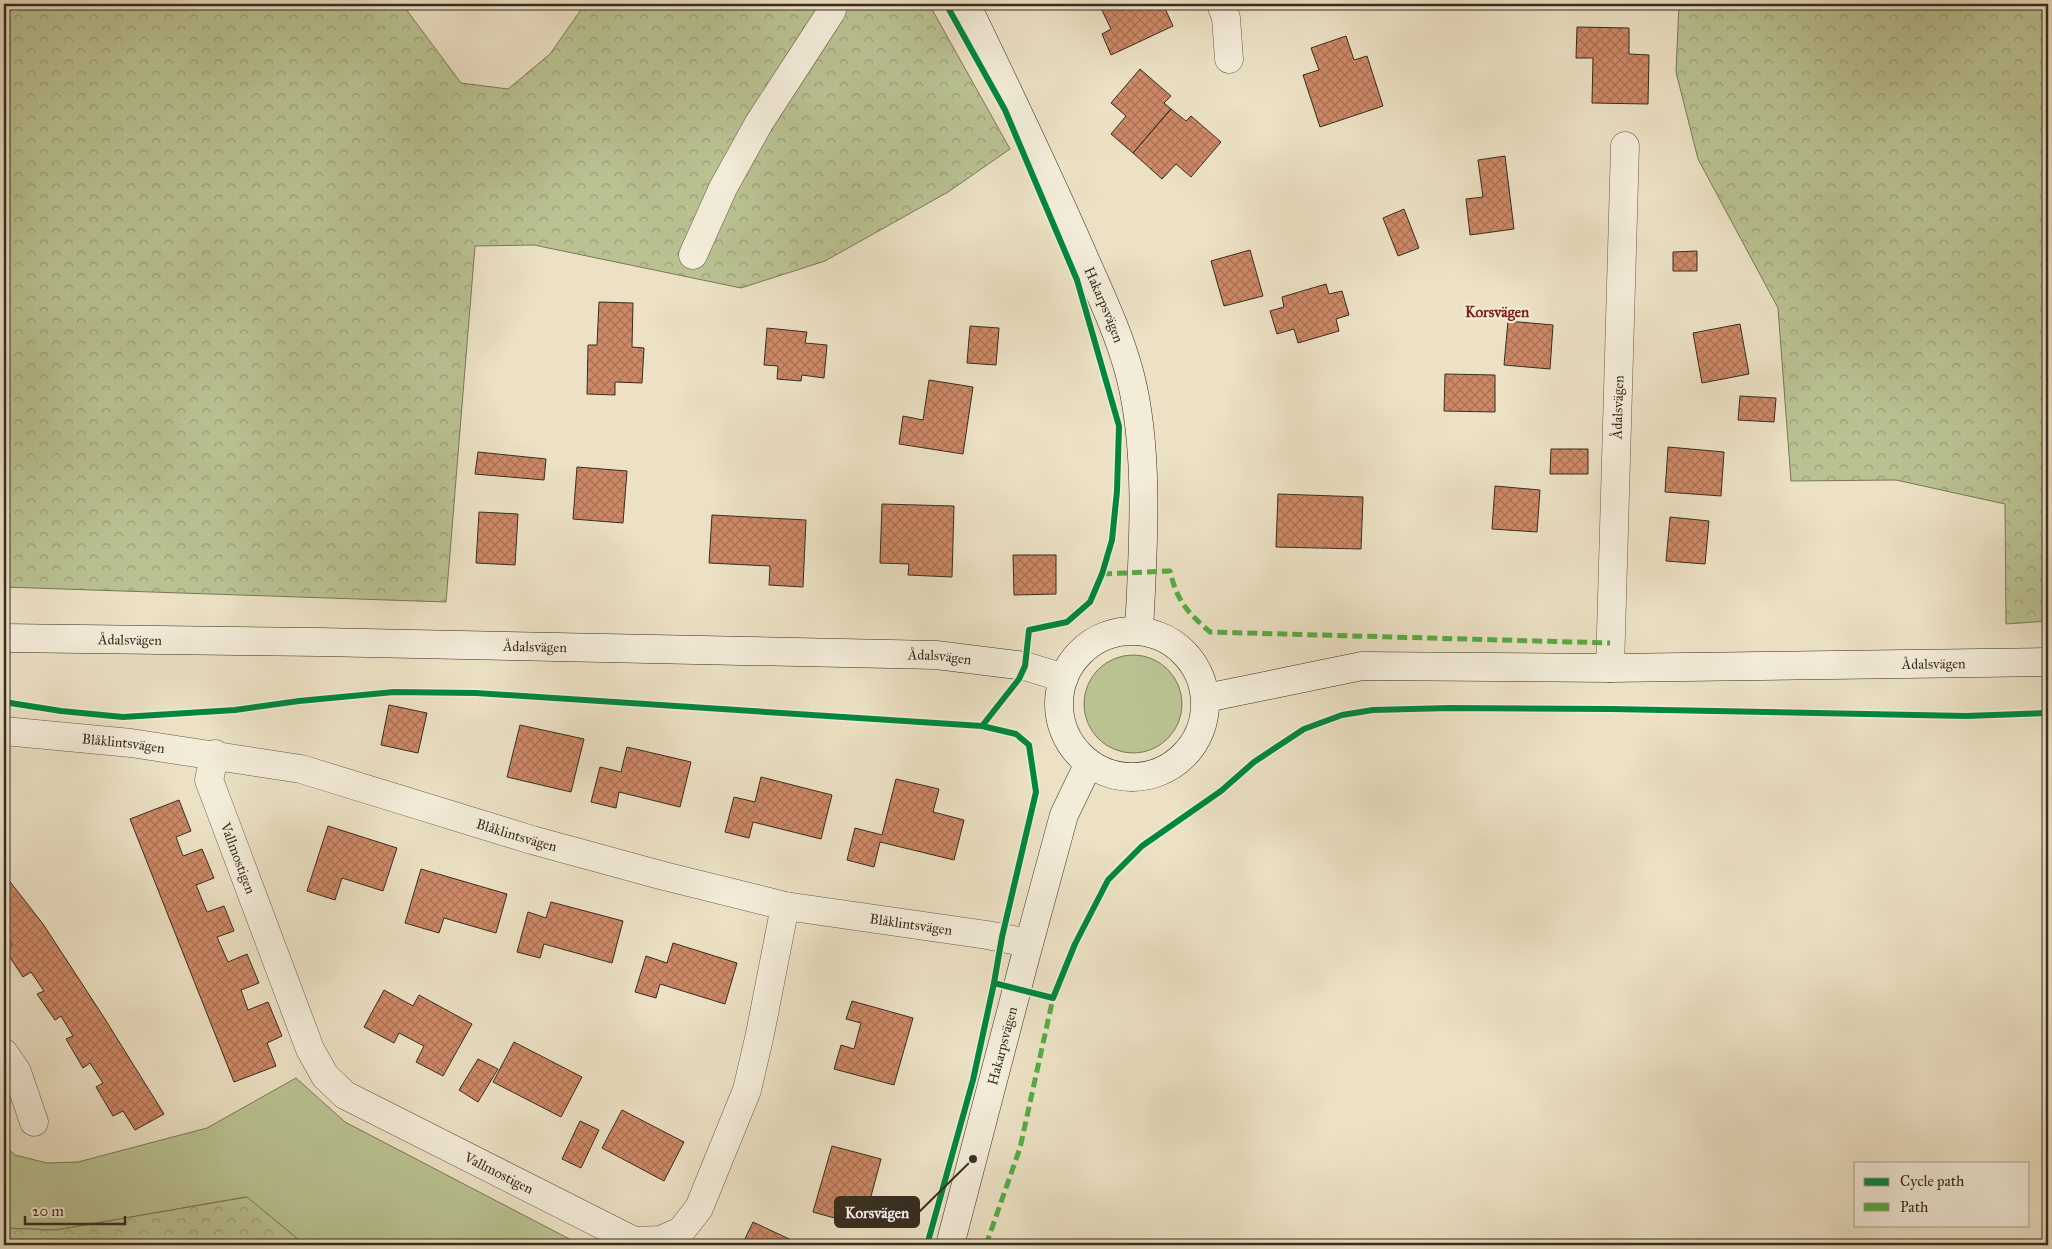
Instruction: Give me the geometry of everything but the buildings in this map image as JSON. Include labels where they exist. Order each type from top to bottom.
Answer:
[{"type":"street","points":[[693,256],[723,188],[759,124],[831,12],[834,4]]},
{"type":"street","name":"Hakarpsvägen","points":[[966,4],[1060,200],[1113,324],[1130,375],[1139,428],[1142,488],[1139,631]]},
{"type":"street","points":[[1221,4],[1226,18],[1229,59]]},
{"type":"street","name":"Ådalsvägen","points":[[1610,668],[1625,146]]},
{"type":"street","points":[[1139,631],[1159,636],[1184,652],[1199,673],[1206,698],[1204,719],[1197,738],[1185,755],[1168,768],[1149,776],[1128,778],[1107,773],[1089,763],[1072,746],[1062,725],[1059,702],[1064,678],[1076,658],[1093,642],[1115,633],[1139,631]]},
{"type":"street","name":"Ådalsvägen","points":[[4,638],[936,655],[1025,666],[1064,678]]},
{"type":"street","name":"Ådalsvägen","points":[[1206,698],[1362,666],[1610,668],[2048,662]]},
{"type":"street","name":"Blåklintsvägen","points":[[4,731],[132,743],[215,754],[300,769],[532,840],[664,876],[785,906],[1029,943]]},
{"type":"street","name":"Vallmostigen","points":[[215,754],[209,780],[310,1049],[325,1076],[345,1095],[634,1241],[661,1240],[681,1231],[699,1208],[747,1090],[785,906]]},
{"type":"street","name":"Hakarpsvägen","points":[[950,1245],[1064,815],[1089,763]]},
{"type":"street","points":[[4,1053],[17,1072],[34,1122]]},
{"type":"green space","points":[[4,4],[402,4],[461,83],[508,89],[550,54],[585,4],[929,4],[1010,149],[948,192],[825,261],[741,288],[534,245],[475,246],[446,602],[4,587]]},
{"type":"green space","points":[[1679,4],[2048,4],[2048,621],[2006,624],[2005,504],[1896,480],[1791,481],[1778,308],[1698,159],[1676,72]]},
{"type":"green space","points":[[1133,655],[1152,658],[1168,669],[1179,685],[1182,704],[1179,723],[1168,739],[1152,750],[1133,753],[1114,750],[1098,739],[1087,723],[1084,704],[1087,685],[1098,669],[1114,658]]},
{"type":"green space","points":[[296,1078],[345,1122],[579,1245],[305,1245],[246,1197],[56,1230],[4,1228],[4,1145],[15,1155],[47,1163],[78,1162],[207,1128]]},
{"type":"green space","points":[[247,1197],[305,1245],[4,1245],[4,1228],[56,1230]]},
{"type":"marked path","points":[[1102,574],[1170,571],[1176,590],[1184,605],[1210,632],[1610,643]]},
{"type":"marked path","points":[[986,1245],[1020,1148],[1053,998]]},
{"type":"cycle path","points":[[946,4],[1005,110],[1077,280],[1119,426],[1117,491],[1112,540],[1102,574],[1090,602],[1067,622],[1029,630],[1025,666],[1019,679],[982,726]]},
{"type":"cycle path","points":[[4,702],[61,711],[123,717],[235,710],[299,701],[394,692],[476,693],[982,726],[1016,734],[1029,745],[1036,792],[1002,937],[973,1080],[927,1245]]},
{"type":"cycle path","points":[[994,983],[1053,998],[1075,944],[1108,880],[1142,846],[1221,791],[1254,762],[1304,729],[1342,715],[1373,710],[1450,708],[1966,716],[2048,713]]},
{"type":"place","name":"Korsvägen","points":[[973,1159]]},
{"type":"district","name":"Korsvägen","points":[[1497,312]]}]
